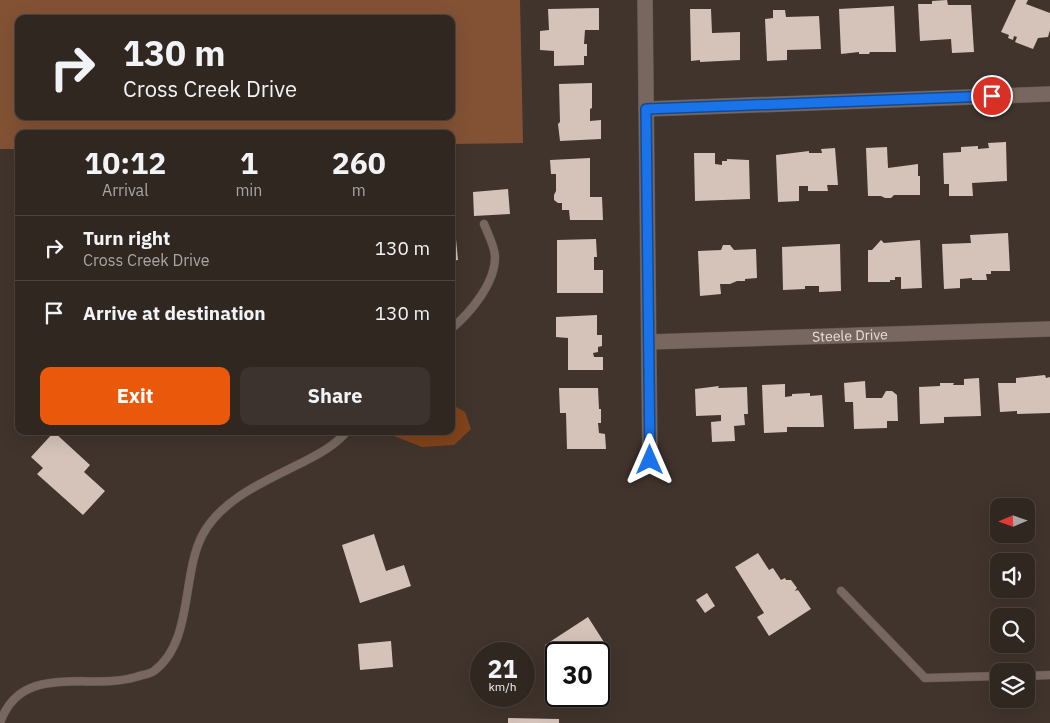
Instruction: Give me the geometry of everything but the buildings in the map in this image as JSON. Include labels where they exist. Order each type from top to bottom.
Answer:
[{"type":"street","points":[[645,0],[650,460]]},
{"type":"street","points":[[646,109],[1050,94]]},
{"type":"street","name":"Steele Drive","points":[[649,342],[1050,329]]},
{"type":"lane","points":[[455,326],[465,317],[482,296],[491,276],[495,257],[484,224]]},
{"type":"lane","points":[[0,723],[4,711],[15,696],[31,687],[49,683],[127,679],[153,672],[169,657],[180,632],[194,561],[203,534],[217,515],[244,493],[321,453],[342,435]]},
{"type":"lane","points":[[841,591],[925,678],[990,676]]},
{"type":"lane","points":[[1035,676],[1050,675]]},
{"type":"shaded area","points":[[0,0],[520,0],[523,143],[455,144],[455,130],[15,130],[15,149],[0,149]]},
{"type":"shaded area","points":[[455,406],[465,412],[471,429],[454,445],[422,447],[391,435],[455,435]]},
{"type":"route","points":[[650,460],[646,109],[992,96]]}]
